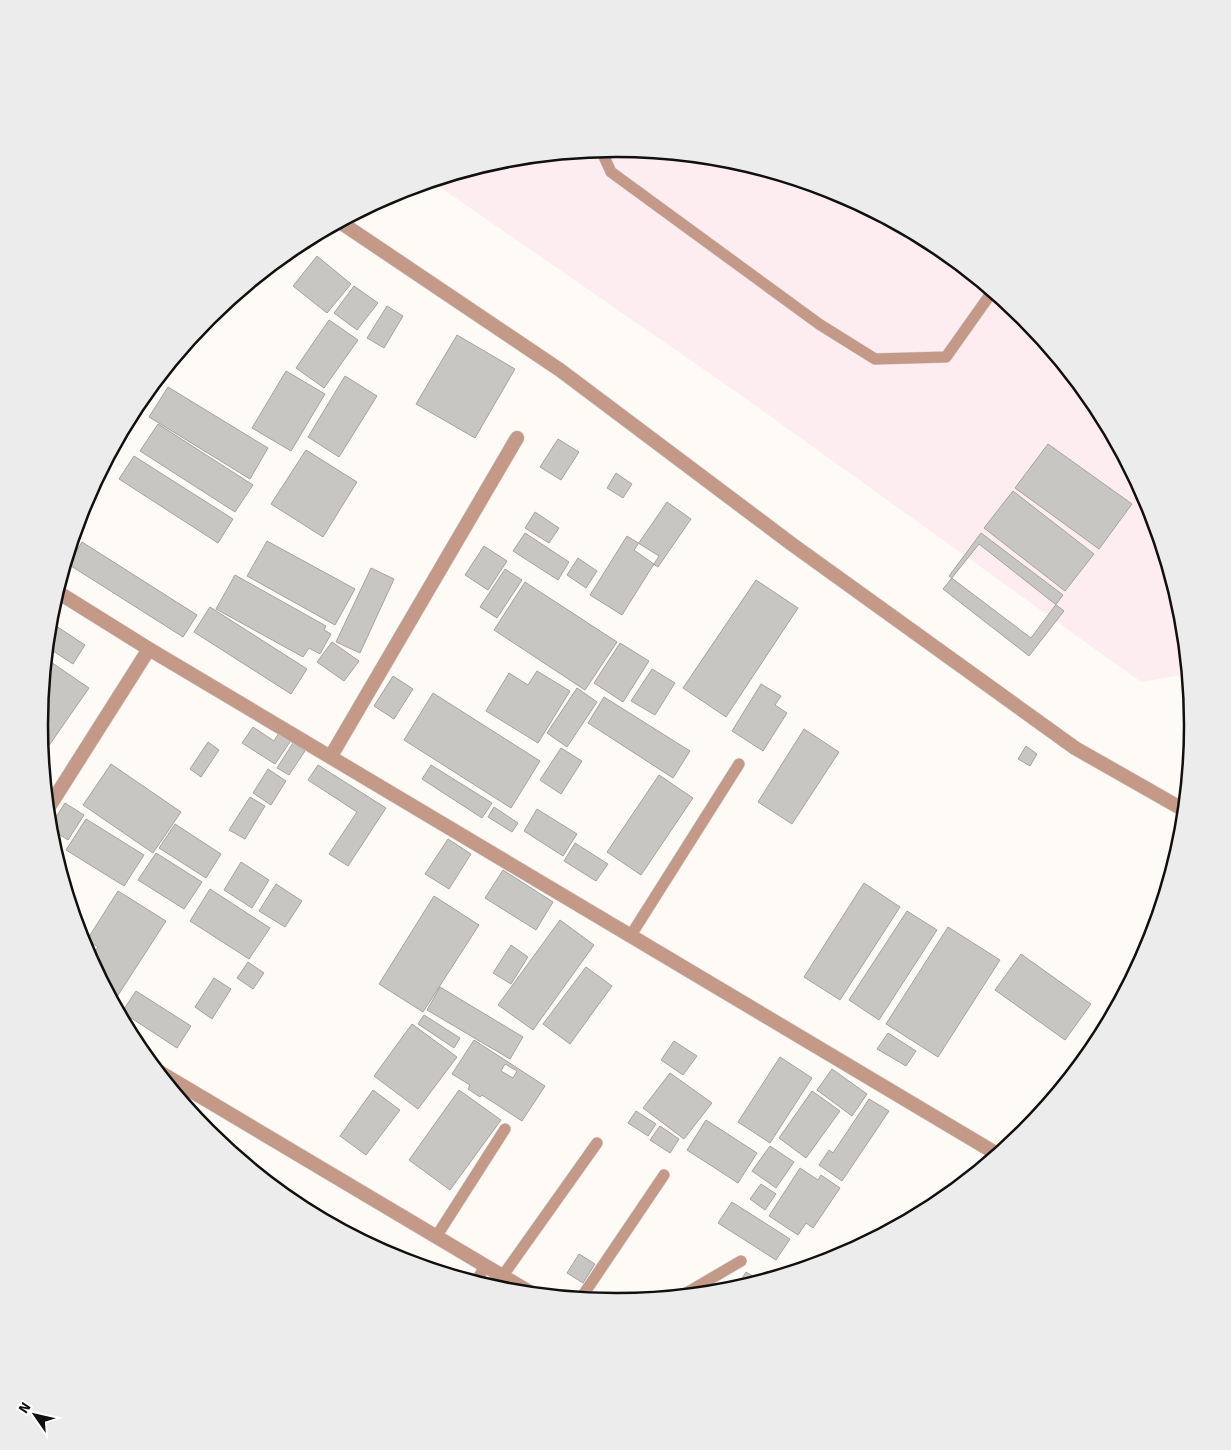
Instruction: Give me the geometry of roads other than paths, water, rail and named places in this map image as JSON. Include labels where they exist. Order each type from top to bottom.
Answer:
[{"type":"street","points":[[346,226],[560,370],[794,545],[1075,748],[1178,806]]},
{"type":"street","points":[[330,756],[517,438]]},
{"type":"street","points":[[63,595],[149,649],[631,934],[991,1151]]},
{"type":"street","points":[[52,801],[149,649]]},
{"type":"street","points":[[172,1079],[514,1284]]},
{"type":"lane","points":[[604,157],[611,172],[819,324],[875,359],[946,357],[989,297]]},
{"type":"lane","points":[[631,934],[739,764]]},
{"type":"lane","points":[[436,1237],[505,1130]]},
{"type":"lane","points":[[498,1281],[597,1143]]},
{"type":"lane","points":[[585,1292],[664,1176]]},
{"type":"lane","points":[[697,1287],[741,1261]]},
{"type":"lane","points":[[479,1276],[485,1266]]}]
